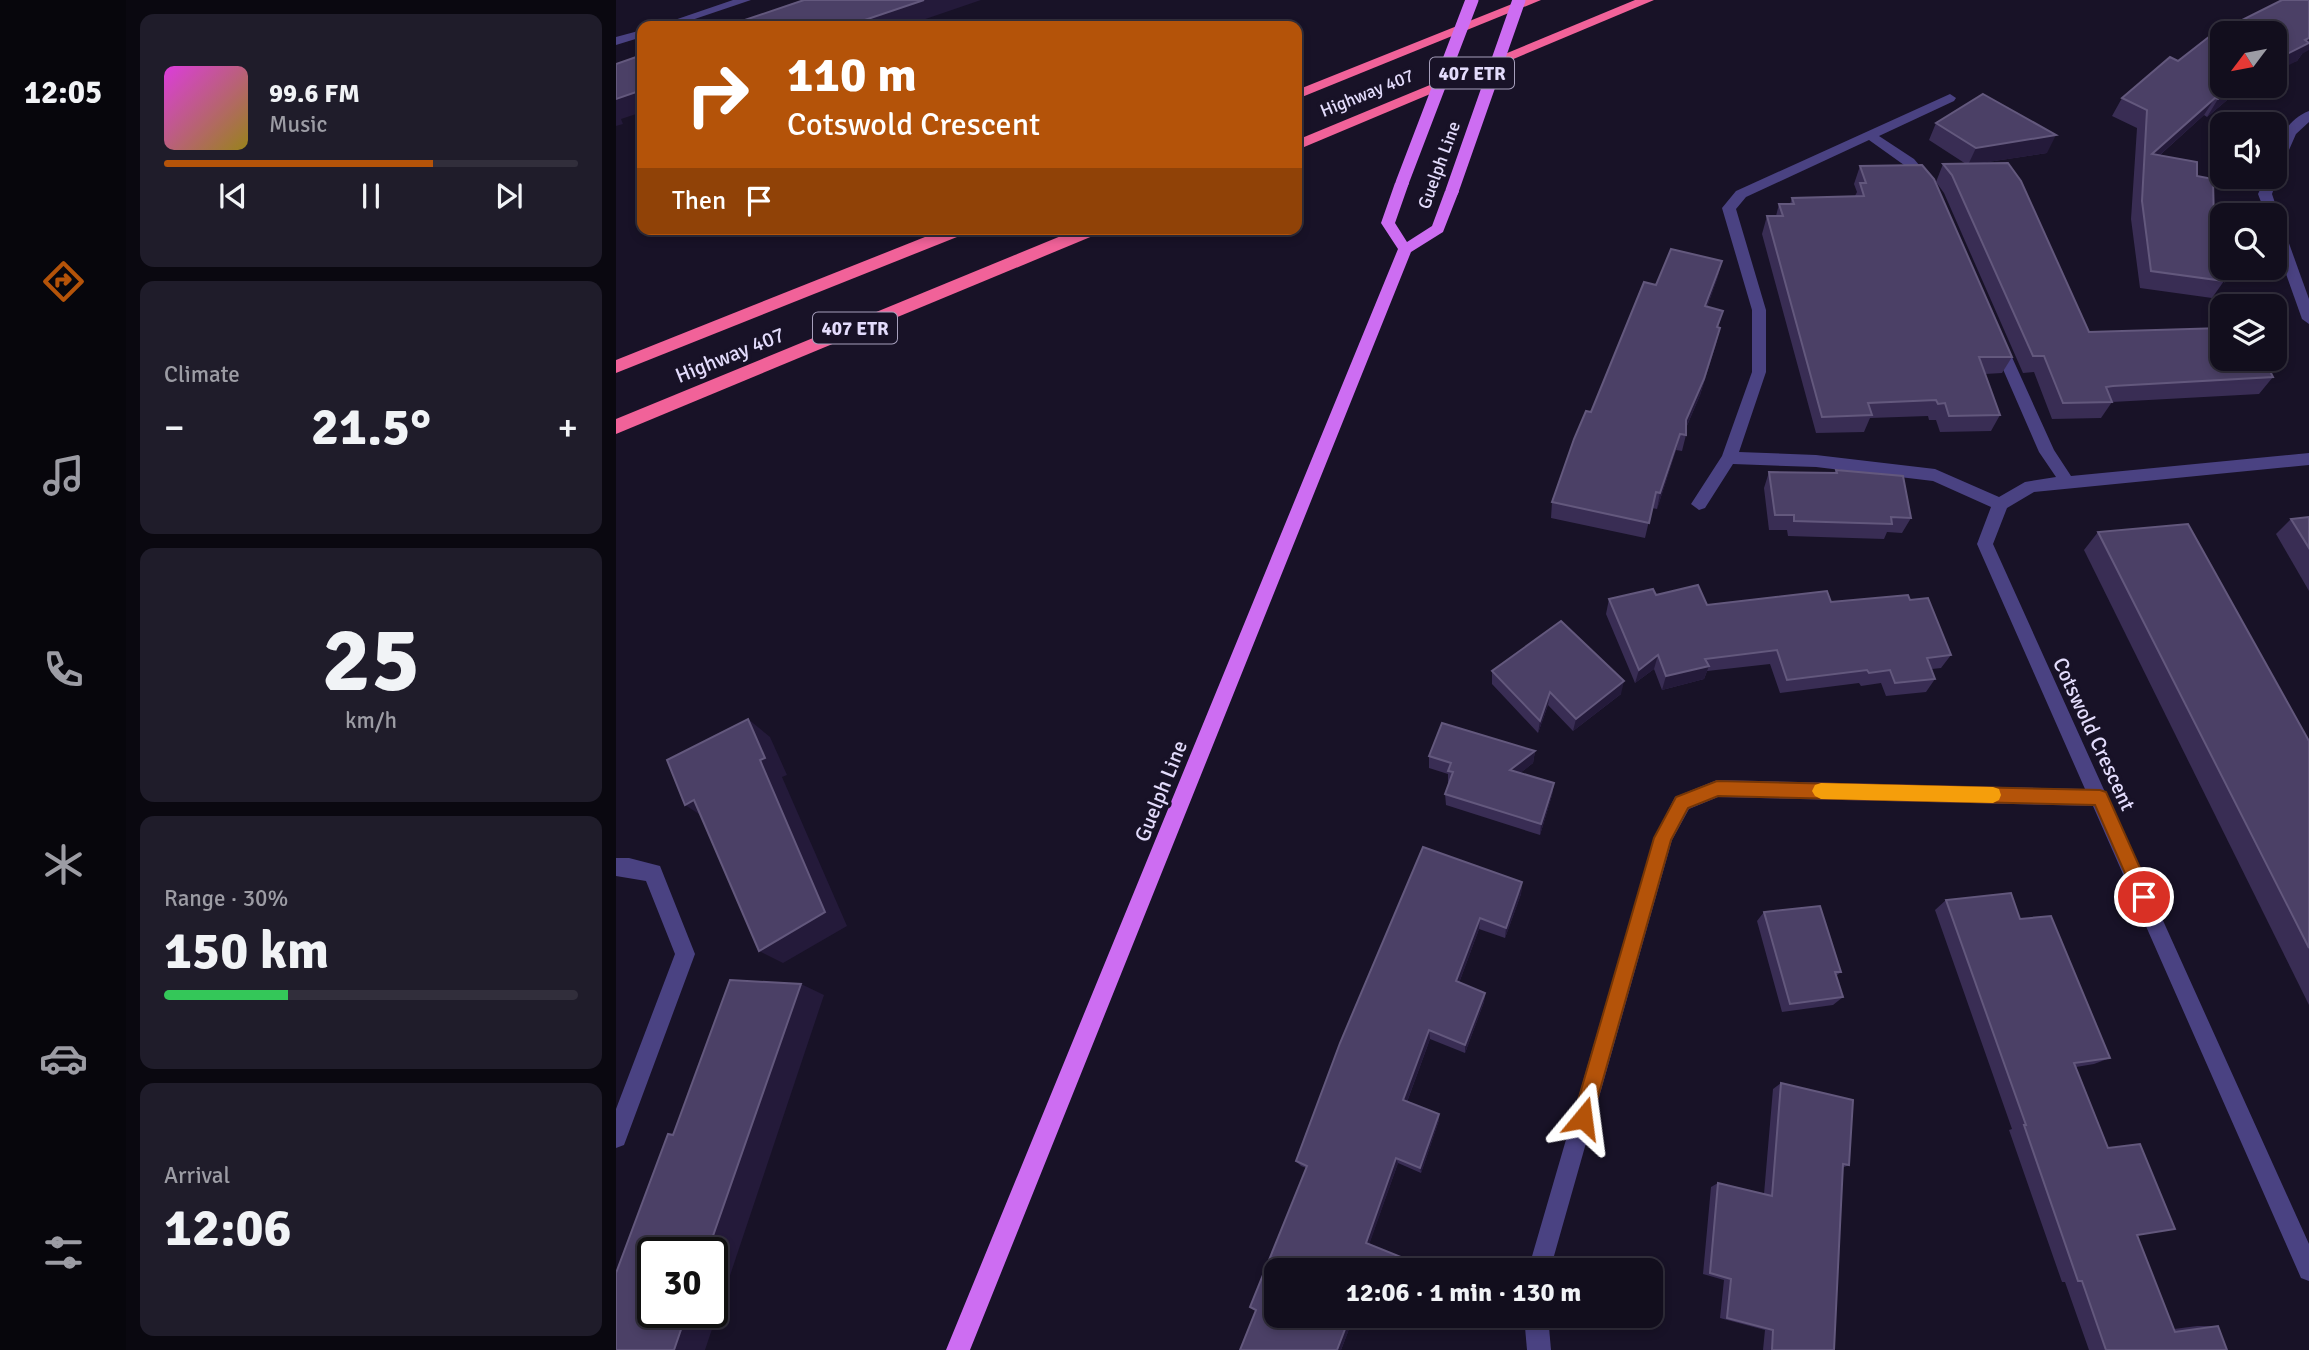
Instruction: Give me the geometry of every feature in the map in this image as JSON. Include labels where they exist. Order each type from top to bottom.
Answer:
[{"type":"highway","name":"Highway 407","points":[[1302,93],[1534,0]]},
{"type":"highway","name":"Highway 407","points":[[1302,143],[1647,0]]},
{"type":"highway","name":"Highway 407","points":[[616,368],[946,235]]},
{"type":"highway","name":"Highway 407","points":[[616,427],[1080,235]]},
{"type":"main road","name":"Guelph Line","points":[[1405,249],[1388,223],[1472,0]]},
{"type":"main road","name":"Guelph Line","points":[[958,1350],[1405,249],[1438,229],[1519,0]]},
{"type":"street","points":[[679,21],[746,0]]},
{"type":"street","points":[[616,41],[637,35]]},
{"type":"street","points":[[1699,504],[1728,458],[1759,372],[1759,310],[1729,208],[1741,194],[1950,97]]},
{"type":"street","points":[[2287,139],[2290,132],[2309,115]]},
{"type":"street","points":[[1870,135],[1909,162],[1936,194]]},
{"type":"street","points":[[2287,258],[2309,319]]},
{"type":"street","points":[[1993,331],[2047,453],[2067,482]]},
{"type":"street","points":[[1728,458],[1816,461],[1936,475],[2000,504],[2031,486],[2309,459]]},
{"type":"street","name":"Cotswold Crescent","points":[[2000,504],[1984,544],[2309,1270]]},
{"type":"street","points":[[1542,1258],[1663,838],[1682,803],[1717,788],[2100,798]]},
{"type":"street","points":[[616,867],[629,866],[653,873],[685,954],[616,1137]]},
{"type":"street","points":[[1537,1328],[1539,1350]]},
{"type":"building","points":[[804,0],[924,0],[862,21],[742,21]]},
{"type":"building","points":[[2282,0],[2309,0],[2309,38],[2305,40],[2309,43],[2287,54],[2287,21],[2240,21]]},
{"type":"building","points":[[2210,36],[2210,98],[2215,98],[2152,154],[2197,162],[2197,176],[2210,178],[2214,203],[2210,203],[2210,279],[2151,271],[2142,201],[2147,110],[2122,98],[2170,57],[2178,61]]},
{"type":"building","points":[[637,57],[637,92],[616,99],[616,64]]},
{"type":"building","points":[[1983,94],[2056,135],[1976,148],[1936,123]]},
{"type":"building","points":[[2008,163],[2021,181],[2089,332],[2210,328],[2210,371],[2270,371],[2273,377],[2113,386],[2106,387],[2112,402],[2063,403],[2044,356],[2033,356],[1952,175],[1943,164]]},
{"type":"building","points":[[1922,165],[1934,179],[2012,357],[1979,357],[2000,415],[1949,416],[1945,403],[1938,404],[1936,400],[1868,403],[1872,415],[1822,417],[1767,216],[1783,216],[1779,204],[1794,204],[1792,198],[1864,196],[1860,183],[1866,183],[1860,166]]},
{"type":"building","points":[[1671,249],[1722,261],[1705,306],[1723,311],[1704,379],[1686,420],[1686,435],[1680,434],[1660,493],[1656,492],[1649,523],[1552,502],[1574,439],[1586,411],[1591,412],[1644,282],[1656,285]]},
{"type":"building","points":[[1836,470],[1903,476],[1911,518],[1891,517],[1892,524],[1794,521],[1794,515],[1775,515],[1769,472],[1837,473]]},
{"type":"building","points":[[2309,517],[2309,548],[2291,519]]},
{"type":"building","points":[[2188,524],[2309,741],[2309,948],[2098,532]]},
{"type":"building","points":[[1698,585],[1707,605],[1827,591],[1831,602],[1908,595],[1910,600],[1928,598],[1951,655],[1927,658],[1935,679],[1895,683],[1890,670],[1869,673],[1867,670],[1787,680],[1777,650],[1705,659],[1709,666],[1666,676],[1658,655],[1639,670],[1609,599],[1653,589],[1656,595]]},
{"type":"building","points":[[1561,621],[1624,681],[1576,719],[1550,692],[1540,721],[1492,671]]},
{"type":"building","points":[[748,719],[765,758],[760,760],[825,912],[759,951],[694,800],[685,805],[667,760]]},
{"type":"building","points":[[1442,723],[1535,751],[1510,770],[1554,783],[1541,824],[1445,794],[1453,772],[1448,771],[1451,763],[1429,756]]},
{"type":"building","points":[[1423,847],[1522,882],[1506,928],[1480,918],[1456,981],[1485,993],[1465,1045],[1429,1030],[1403,1100],[1439,1114],[1420,1168],[1396,1158],[1366,1243],[1401,1258],[1270,1258],[1307,1166],[1296,1161],[1340,1043]]},
{"type":"building","points":[[2011,893],[2020,919],[2051,916],[2110,1058],[2074,1063],[2108,1148],[2140,1144],[2175,1229],[2137,1235],[2175,1332],[2218,1326],[2227,1350],[2106,1350],[2082,1281],[2078,1281],[1946,900]]},
{"type":"building","points":[[1820,906],[1841,972],[1835,972],[1843,997],[1790,1004],[1764,912]]},
{"type":"building","points":[[730,980],[801,984],[713,1237],[637,1237],[637,1328],[682,1328],[674,1350],[616,1350],[616,1273],[668,1134],[673,1135]]},
{"type":"building","points":[[1781,1083],[1853,1100],[1849,1165],[1843,1164],[1834,1350],[1772,1350],[1773,1330],[1727,1318],[1731,1279],[1710,1273],[1718,1183],[1772,1196]]},
{"type":"building","points":[[1264,1272],[1264,1328],[1345,1328],[1337,1350],[1240,1350],[1256,1310],[1250,1307]]},
{"type":"slow traffic","points":[[1821,791],[1993,795]]},
{"type":"route","points":[[1583,1118],[1663,838],[1682,803],[1717,788],[2100,798],[2144,897]]}]
